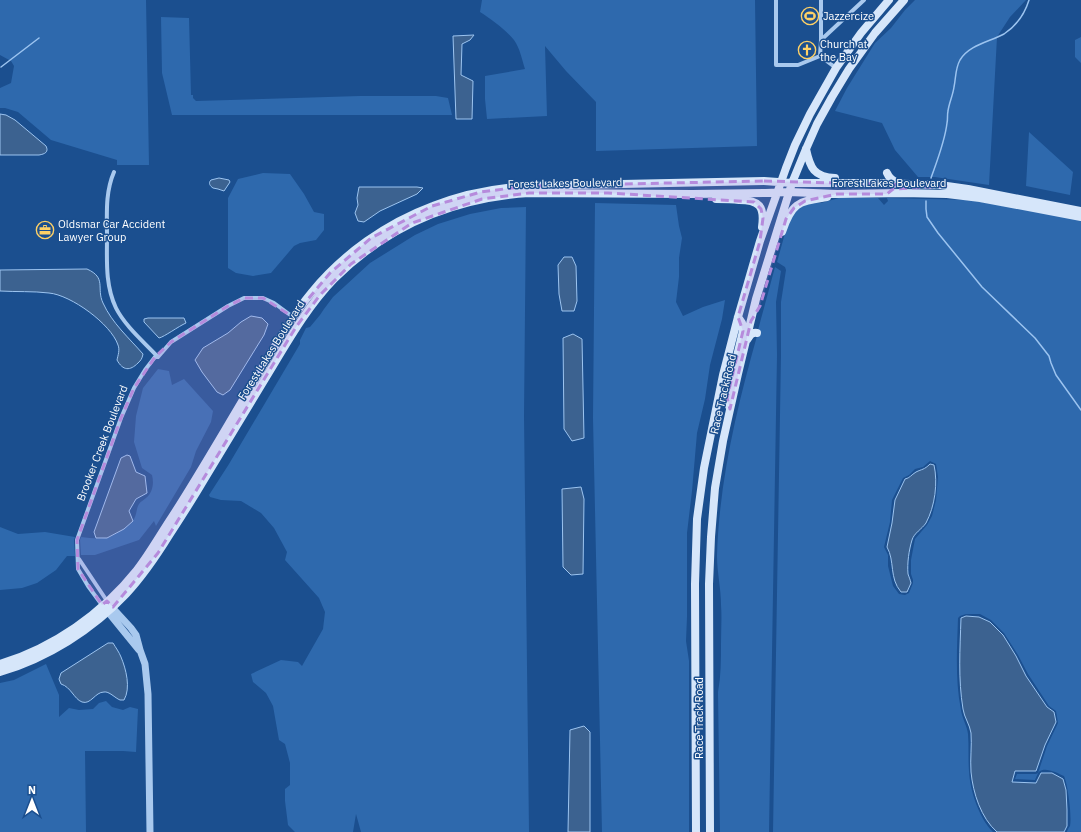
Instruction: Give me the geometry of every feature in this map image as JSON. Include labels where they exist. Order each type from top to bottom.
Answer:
[{"type":"main road","name":"Race Track Road","points":[[696,832],[695,584],[697,519],[704,468],[715,411],[738,317],[760,241],[796,145],[810,114],[836,68],[861,32],[889,0]]},
{"type":"main road","name":"Race Track Road","points":[[710,832],[710,556],[712,513],[715,488],[730,409],[756,299],[792,183],[806,149],[817,124],[849,69],[875,33],[904,0]]},
{"type":"main road","points":[[806,149],[814,171],[823,177],[860,179],[879,183]]},
{"type":"main road","points":[[887,173],[892,180],[901,184]]},
{"type":"main road","name":"Forest Lakes Boulevard","points":[[0,672],[27,662],[75,636],[107,606],[137,570],[183,499],[293,317],[313,290],[345,258],[371,238],[410,216],[455,198],[508,187],[764,181],[792,183],[879,183],[947,186]]},
{"type":"main road","points":[[885,198],[893,189],[932,189],[947,186],[1081,211]]},
{"type":"main road","name":"Forest Lakes Boulevard","points":[[0,664],[44,646],[127,593],[158,553],[190,503],[296,327],[320,295],[351,264],[376,245],[395,232],[429,215],[457,205],[482,199],[510,195],[789,192],[874,194],[885,198],[947,194],[974,197],[1081,217]]},
{"type":"main road","points":[[608,193],[619,196],[750,200],[757,204],[762,212],[763,218],[760,241]]},
{"type":"main road","points":[[751,320],[760,306],[786,218],[790,212],[805,201],[830,197],[837,194]]},
{"type":"main road","points":[[730,409],[726,398],[743,331],[742,323],[738,317]]},
{"type":"main road","points":[[746,342],[752,333],[757,333]]},
{"type":"main road","points":[[696,819],[700,832]]},
{"type":"street","points":[[776,0],[776,66],[798,66],[820,56]]},
{"type":"street","points":[[820,56],[821,0]]},
{"type":"street","points":[[821,40],[864,0]]},
{"type":"street","points":[[820,56],[836,68]]},
{"type":"street","points":[[114,172],[110,181],[107,196],[107,275],[110,294],[116,309],[132,331],[158,357]]},
{"type":"street","name":"Brooker Creek Boulevard","points":[[107,606],[88,586],[78,569],[77,540],[121,418],[145,370],[155,357],[158,357],[171,342],[228,306],[244,298],[262,298],[274,303],[293,317]]},
{"type":"street","name":"Brooker Creek Boulevard","points":[[78,558],[107,606],[140,650],[145,664],[148,694],[150,832]]},
{"type":"highlighted area","points":[[764,181],[946,186],[893,189],[887,194],[837,194],[805,201],[794,208],[786,219],[760,306],[751,321],[730,409],[727,398],[743,331],[738,317],[760,241],[763,218],[761,209],[754,202],[608,193],[529,193],[482,199],[412,223],[351,264],[320,295],[296,327],[158,553],[113,607],[107,601],[102,605],[78,569],[77,540],[121,418],[134,388],[155,357],[171,342],[228,306],[244,298],[263,298],[293,317],[330,273],[371,238],[432,206],[481,192],[527,186]]},
{"type":"shaded area","points":[[0,0],[146,0],[149,165],[117,165],[117,160],[51,140],[18,112],[0,108],[0,88],[11,83],[14,66],[11,61],[0,55]]},
{"type":"shaded area","points":[[482,0],[755,0],[757,146],[596,151],[596,102],[566,71],[545,46],[547,116],[487,119],[485,76],[525,69],[514,40],[507,32],[480,12]]},
{"type":"shaded area","points":[[915,0],[1026,0],[1010,17],[997,37],[989,185],[935,177],[918,177],[895,150],[882,123],[835,111],[847,88],[875,43],[891,28]]},
{"type":"shaded area","points":[[161,17],[189,18],[191,95],[193,95],[193,98],[196,101],[360,96],[436,96],[448,98],[452,115],[172,115],[162,73]]},
{"type":"shaded area","points":[[474,35],[470,40],[462,44],[461,75],[473,81],[472,119],[456,119],[453,36]]},
{"type":"shaded area","points":[[1081,37],[1081,63],[1075,57],[1075,40]]},
{"type":"shaded area","points":[[0,114],[6,115],[15,120],[46,146],[46,152],[39,155],[0,155]]},
{"type":"shaded area","points":[[1029,132],[1073,172],[1070,195],[1026,186]]},
{"type":"shaded area","points":[[263,173],[290,174],[314,212],[324,214],[324,230],[316,240],[300,243],[294,246],[271,273],[253,276],[236,273],[228,268],[228,198],[238,179]]},
{"type":"shaded area","points":[[219,178],[229,180],[230,182],[224,191],[213,188],[210,184],[211,180]]},
{"type":"shaded area","points":[[359,187],[423,188],[417,194],[380,211],[364,222],[358,221],[355,213],[358,205],[357,198]]},
{"type":"shaded area","points":[[839,198],[878,198],[884,205],[888,201],[887,198],[973,200],[1081,220],[1081,832],[1067,832],[1070,826],[1070,816],[1068,793],[1064,776],[1052,771],[1043,770],[1039,772],[1035,780],[1015,779],[1017,774],[1038,773],[1047,746],[1058,723],[1056,711],[1049,706],[1004,633],[991,620],[980,614],[966,614],[958,618],[957,664],[959,699],[968,734],[969,771],[973,795],[983,819],[993,832],[773,832],[781,302],[786,270],[785,267],[777,262],[789,219],[796,210],[809,203],[821,203]],"holes":[[[930,461],[936,464],[938,477],[936,500],[932,516],[927,525],[915,539],[911,560],[911,574],[913,583],[909,593],[905,595],[899,594],[893,586],[888,566],[888,555],[884,547],[890,522],[892,500],[903,478],[915,469],[923,467]]]},
{"type":"shaded area","points":[[595,203],[676,205],[682,238],[676,302],[683,316],[703,307],[725,300],[722,319],[710,365],[705,399],[697,433],[687,533],[686,641],[689,661],[689,832],[602,832],[593,418]]},
{"type":"shaded area","points":[[526,207],[524,416],[529,832],[361,832],[356,814],[353,832],[295,832],[288,825],[285,801],[285,789],[290,785],[290,763],[285,744],[279,740],[273,706],[266,693],[253,682],[251,674],[281,660],[298,662],[302,666],[323,629],[325,612],[319,598],[285,560],[287,552],[274,528],[261,513],[241,501],[221,500],[210,497],[209,495],[300,344],[300,340],[306,328],[310,327],[333,297],[370,263],[415,235],[438,224],[470,214],[501,208]]},
{"type":"shaded area","points":[[564,257],[572,257],[576,266],[577,301],[574,311],[562,311],[559,294],[558,265]]},
{"type":"shaded area","points":[[775,267],[781,271],[776,302],[777,355],[769,832],[720,832],[718,692],[721,668],[721,615],[717,562],[718,528],[725,473],[736,417],[757,336],[759,336],[760,331],[758,330]]},
{"type":"shaded area","points":[[87,269],[93,272],[99,280],[101,298],[111,317],[143,354],[141,360],[135,366],[127,369],[119,364],[117,360],[119,347],[114,337],[99,320],[79,305],[58,295],[49,293],[0,291],[0,270]]},
{"type":"shaded area","points":[[251,316],[262,318],[268,324],[264,335],[230,390],[223,395],[217,392],[195,360],[203,348],[228,333]]},
{"type":"shaded area","points":[[184,318],[186,323],[159,338],[144,322],[144,319]]},
{"type":"shaded area","points":[[573,334],[582,339],[584,438],[572,441],[564,429],[563,338]]},
{"type":"shaded area","points":[[158,369],[169,371],[172,385],[184,379],[213,411],[211,422],[196,451],[191,467],[156,526],[154,521],[139,540],[95,555],[81,555],[81,537],[106,538],[121,530],[134,519],[139,504],[152,490],[152,475],[142,468],[134,442],[136,416],[143,388]]},
{"type":"shaded area","points":[[127,455],[130,456],[136,472],[145,476],[147,493],[136,499],[129,511],[133,521],[124,529],[107,538],[96,538],[94,532],[121,458]]},
{"type":"shaded area","points":[[930,464],[934,465],[936,479],[934,502],[926,523],[914,535],[912,540],[908,565],[908,574],[911,583],[907,592],[901,592],[897,587],[893,575],[891,558],[887,547],[895,500],[905,479]]},
{"type":"shaded area","points":[[581,487],[584,499],[583,574],[571,575],[563,567],[562,489]]},
{"type":"shaded area","points":[[0,527],[18,534],[45,532],[75,537],[75,556],[67,556],[56,570],[37,583],[22,588],[0,590]]},
{"type":"shaded area","points":[[966,616],[979,617],[990,622],[1003,635],[1026,676],[1047,707],[1054,712],[1056,722],[1045,745],[1036,771],[1015,771],[1012,782],[1036,783],[1041,773],[1052,773],[1063,779],[1066,790],[1067,810],[1067,826],[1064,832],[997,832],[986,820],[982,812],[976,797],[972,780],[971,733],[964,712],[960,686],[961,618]]},
{"type":"shaded area","points":[[108,643],[113,643],[125,667],[127,690],[124,700],[120,700],[104,692],[98,694],[88,702],[82,702],[61,684],[59,679],[61,673]]},
{"type":"shaded area","points":[[46,664],[59,695],[59,717],[69,708],[79,710],[93,709],[99,703],[106,701],[112,707],[123,710],[130,707],[138,709],[136,752],[85,751],[86,832],[0,832],[0,683],[14,680]]},
{"type":"shaded area","points":[[584,726],[590,732],[590,832],[568,832],[570,730]]},
{"type":"waterway","points":[[931,178],[944,137],[957,67],[960,60],[974,47],[1008,31],[1020,19],[1029,0]]},
{"type":"waterway","points":[[1,67],[39,38]]},
{"type":"waterway","points":[[926,201],[927,217],[938,233],[982,287],[1035,338],[1049,356],[1056,375],[1081,410]]},
{"type":"place","name":"Jazzercize","points":[[810,16]]},
{"type":"place","name":"Church at the Bay","points":[[807,50]]},
{"type":"place","name":"Oldsmar Car Accident Lawyer Group","points":[[45,230]]}]
